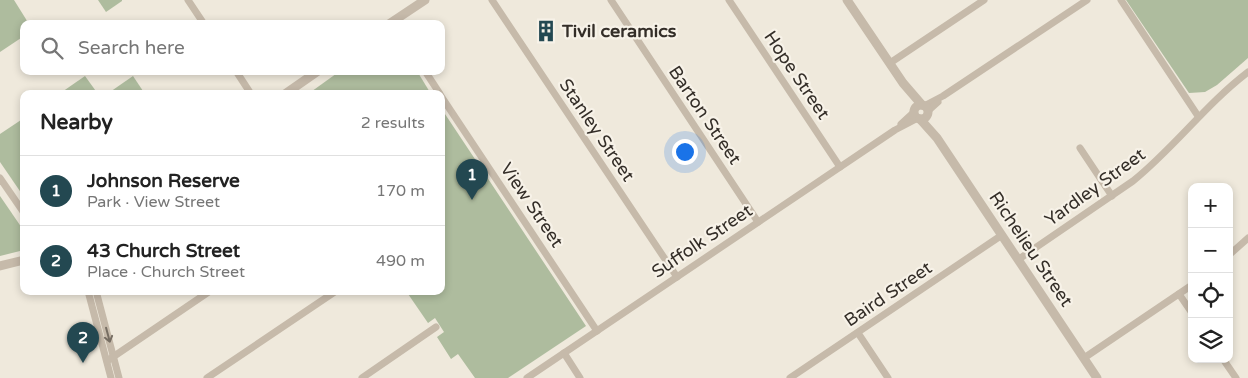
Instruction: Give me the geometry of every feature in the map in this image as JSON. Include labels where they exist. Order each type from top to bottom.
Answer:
[{"type":"street","points":[[188,0],[201,20]]},
{"type":"street","points":[[396,20],[425,0]]},
{"type":"street","name":"Stanley Street","points":[[492,0],[677,276]]},
{"type":"street","name":"Barton Street","points":[[610,0],[758,222]]},
{"type":"street","name":"Hope Street","points":[[729,0],[840,167]]},
{"type":"street","name":"Richelieu Street","points":[[847,0],[1097,378]]},
{"type":"street","points":[[890,63],[984,0]]},
{"type":"street","name":"Suffolk Street","points":[[527,378],[1087,0]]},
{"type":"street","points":[[1121,0],[1198,116]]},
{"type":"street","name":"Yardley Street","points":[[1019,259],[1133,182],[1160,159],[1198,116],[1223,92],[1248,72]]},
{"type":"street","points":[[239,75],[248,90]]},
{"type":"street","points":[[291,90],[312,75]]},
{"type":"street","name":"View Street","points":[[428,75],[438,90]]},
{"type":"street","name":"View Street","points":[[445,101],[597,331]]},
{"type":"street","points":[[1080,148],[1112,196]]},
{"type":"street","points":[[0,178],[20,207]]},
{"type":"street","name":"Baird Street","points":[[790,378],[1002,234]]},
{"type":"street","points":[[1233,251],[1248,238]]},
{"type":"street","points":[[0,266],[20,261]]},
{"type":"street","points":[[1084,358],[1188,288]]},
{"type":"street","points":[[1179,294],[1188,307]]},
{"type":"street","points":[[89,295],[111,378]]},
{"type":"street","points":[[97,295],[119,378]]},
{"type":"street","points":[[107,361],[204,295]]},
{"type":"street","points":[[207,378],[330,295]]},
{"type":"street","points":[[362,378],[436,327]]},
{"type":"street","points":[[858,333],[888,378]]},
{"type":"street","points":[[564,353],[580,378]]},
{"type":"street","points":[[1226,363],[1236,378]]},
{"type":"green space","points":[[0,0],[14,0],[26,20],[20,20],[20,39],[0,52]]},
{"type":"green space","points":[[98,0],[122,0],[122,1],[106,12]]},
{"type":"green space","points":[[1126,0],[1248,0],[1248,58],[1217,85],[1205,92],[1189,93]]},
{"type":"green space","points":[[334,75],[419,75],[429,90],[314,90]]},
{"type":"green space","points":[[85,76],[95,90],[65,90]]},
{"type":"green space","points":[[133,76],[142,90],[113,90]]},
{"type":"green space","points":[[445,114],[586,326],[508,378],[475,378],[458,354],[451,359],[437,337],[444,332],[435,318],[428,323],[409,295],[445,295]]},
{"type":"green space","points":[[20,121],[20,191],[0,162],[0,134]]},
{"type":"green space","points":[[0,196],[20,225],[20,251],[0,256]]},
{"type":"place","name":"Tivil ceramics","points":[[546,31]]},
{"type":"place","name":"Johnson Reserve","points":[[472,200]]},
{"type":"place","name":"43 Church Street","points":[[83,363]]}]
